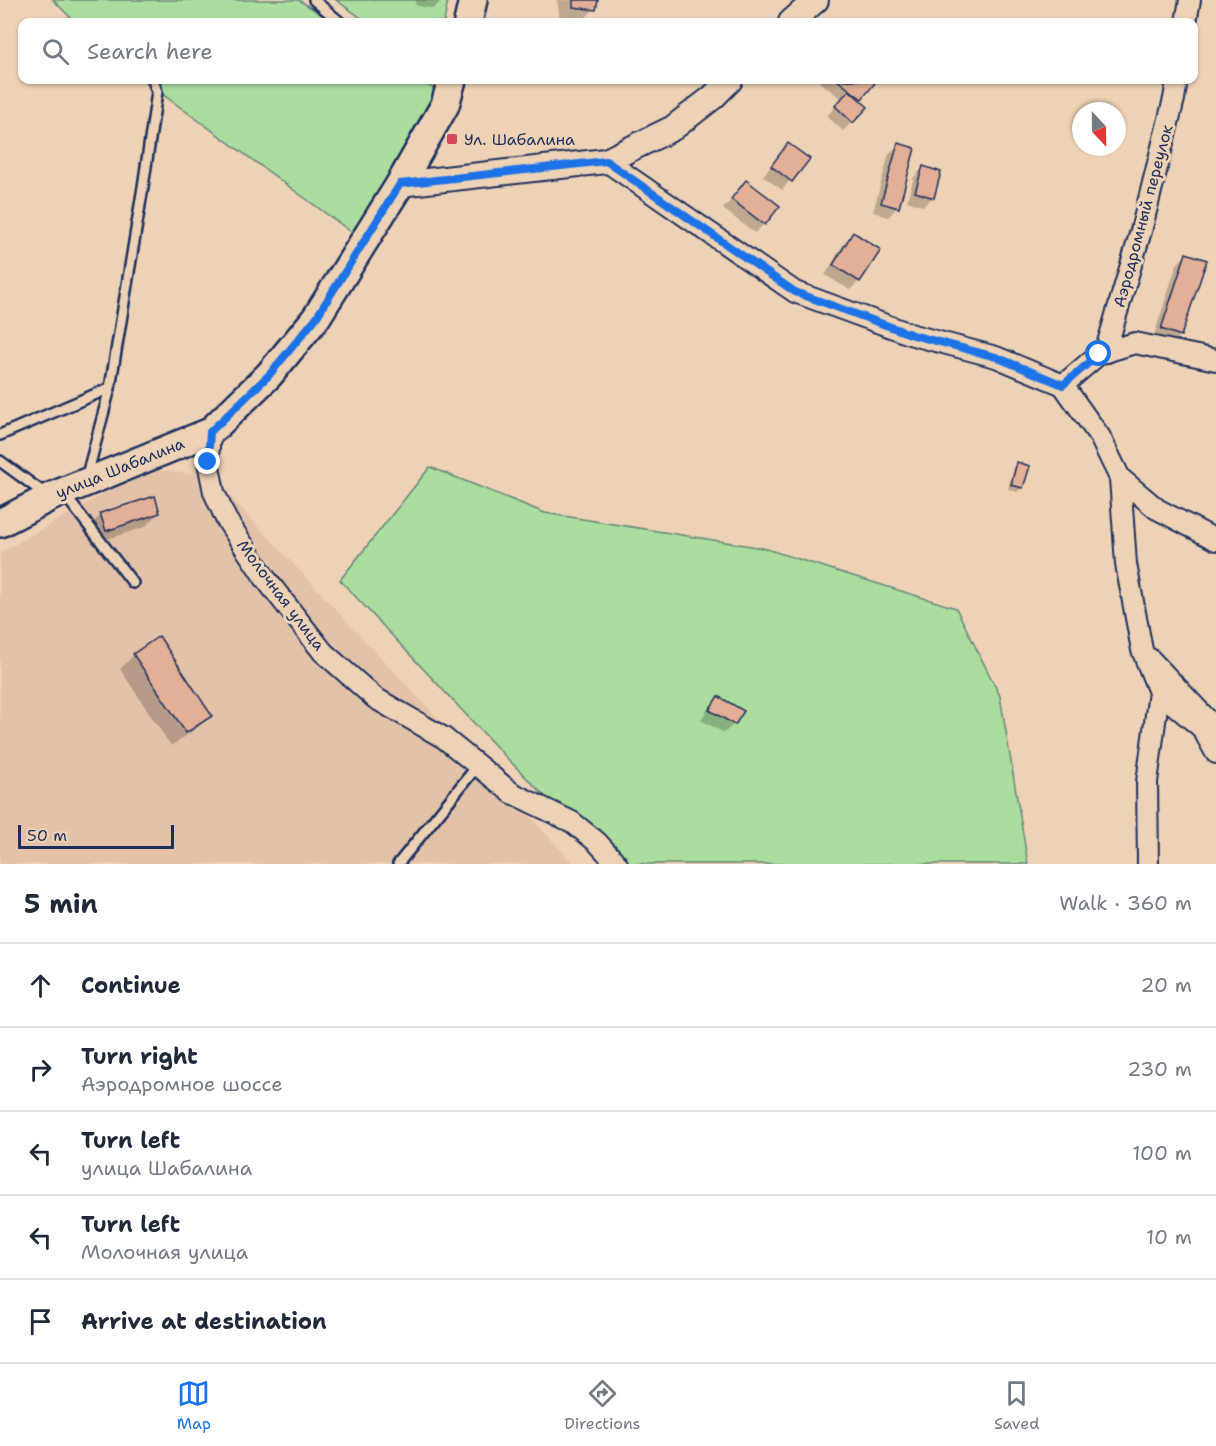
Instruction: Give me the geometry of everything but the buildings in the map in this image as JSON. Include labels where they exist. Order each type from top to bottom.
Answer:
[{"type":"main road","points":[[469,18],[473,0]]},
{"type":"main road","name":"улица Шабалина","points":[[0,523],[65,491],[210,432],[269,375],[316,318],[400,184],[445,105],[448,84]]},
{"type":"street","points":[[796,18],[816,0]]},
{"type":"street","points":[[1187,18],[1190,0]]},
{"type":"street","points":[[400,184],[606,161],[673,128],[726,84]]},
{"type":"street","name":"Аэродромный переулок","points":[[1107,352],[1142,231],[1176,84]]},
{"type":"street","points":[[606,161],[795,292],[913,335],[996,357],[1063,385],[1100,437],[1120,478],[1126,564],[1142,650],[1159,692],[1202,728],[1216,753]]},
{"type":"street","points":[[1063,385],[1099,354],[1135,344],[1216,360]]},
{"type":"street","name":"Молочная улица","points":[[210,432],[208,462],[213,492],[226,519],[265,578],[323,652],[375,698],[444,738],[512,793],[572,822],[597,842],[617,864]]},
{"type":"street","points":[[1120,478],[1157,509],[1216,540]]},
{"type":"street","points":[[1142,650],[1216,729]]},
{"type":"street","points":[[1148,864],[1147,782],[1159,692]]},
{"type":"lane","points":[[314,0],[334,18]]},
{"type":"lane","points":[[65,491],[110,388],[144,187],[157,92],[154,84]]},
{"type":"lane","points":[[0,435],[110,388]]},
{"type":"lane","points":[[0,460],[65,491],[133,583]]},
{"type":"lane","points":[[398,864],[478,765]]},
{"type":"shaded area","points":[[147,469],[211,476],[574,864],[0,864],[0,553]]},
{"type":"green space","points":[[53,0],[299,0],[327,18],[71,18]]},
{"type":"green space","points":[[336,0],[448,0],[445,18],[361,18]]},
{"type":"green space","points":[[148,84],[426,84],[436,90],[354,234]]},
{"type":"green space","points":[[430,467],[545,513],[763,548],[956,608],[1000,696],[1028,864],[612,864],[503,754],[340,580]]},
{"type":"place","name":"Ул. Шабалина","points":[[452,139]]},
{"type":"route","points":[[208,462],[210,432],[269,375],[316,318],[400,184],[606,161],[795,292],[913,335],[996,357],[1063,385],[1099,354]]}]
